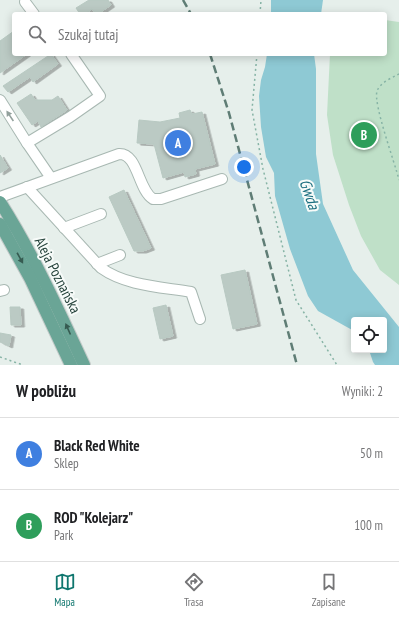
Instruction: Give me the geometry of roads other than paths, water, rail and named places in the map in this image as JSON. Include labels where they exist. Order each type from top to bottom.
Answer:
[{"type":"main road","name":"Aleja Poznańska","points":[[0,202],[41,274],[84,365]]},
{"type":"main road","name":"Aleja Poznańska","points":[[0,224],[34,285],[71,365]]},
{"type":"lane","points":[[25,2],[32,12]]},
{"type":"lane","points":[[27,143],[70,117],[100,96],[72,56]]},
{"type":"lane","points":[[0,100],[51,178]]},
{"type":"lane","points":[[0,197],[119,154],[123,154],[130,158],[147,194],[153,199],[160,199],[222,179]]},
{"type":"lane","points":[[27,187],[97,264],[110,274],[124,280],[191,292],[200,319]]},
{"type":"lane","points":[[64,228],[101,214]]},
{"type":"lane","points":[[97,264],[120,255]]},
{"type":"water","points":[[271,0],[323,0],[321,12],[271,12]]},
{"type":"water","name":"Gwda","points":[[267,56],[314,56],[316,69],[316,154],[323,204],[353,270],[399,327],[399,365],[375,365],[370,353],[387,353],[387,317],[351,317],[351,329],[318,311],[308,296],[290,249],[275,196],[274,173],[266,157],[261,127],[259,96]]},
{"type":"railway","points":[[183,0],[190,12]]},
{"type":"railway","points":[[211,56],[229,113],[297,365]]},
{"type":"place","name":"ROD \"Kolejarz\"","points":[[364,135]]},
{"type":"place","name":"Black Red White","points":[[178,143]]}]
